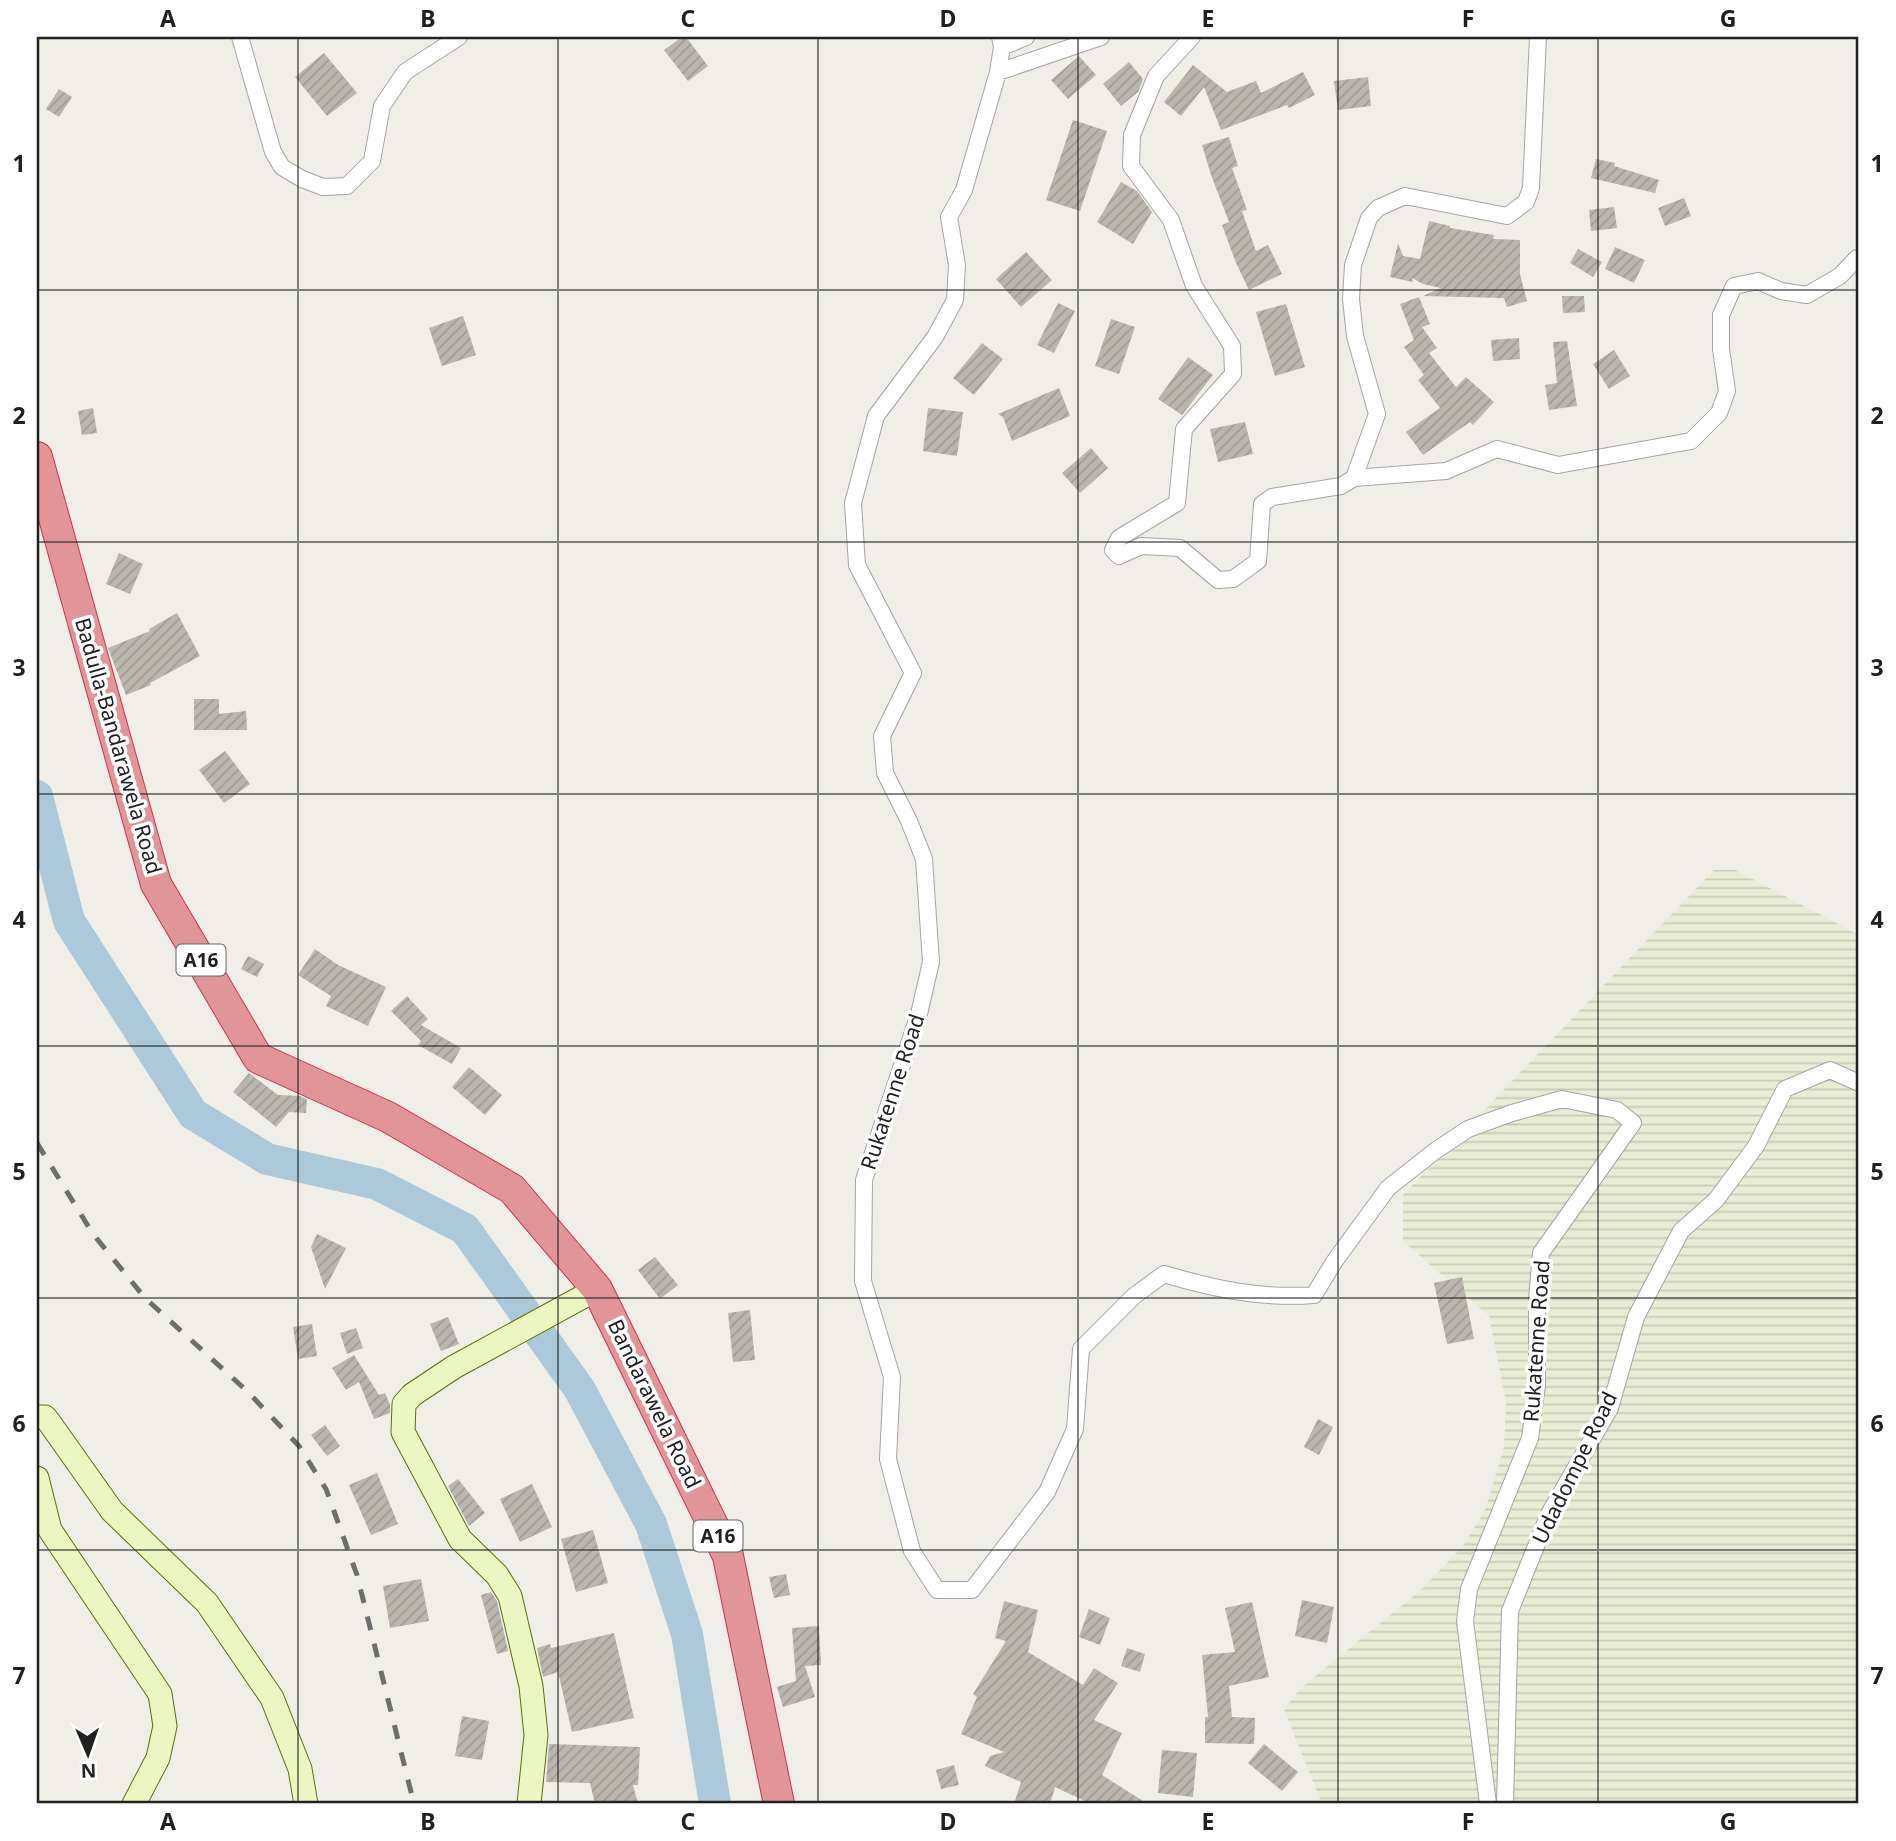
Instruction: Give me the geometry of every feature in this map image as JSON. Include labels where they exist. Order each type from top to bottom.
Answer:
[{"type":"highway","name":"Badulla-Bandarawela Road","points":[[37,457],[156,884],[258,1058],[388,1117],[512,1189],[597,1289]]},
{"type":"highway","name":"Bandarawela Road","points":[[597,1289],[728,1556],[779,1804]]},
{"type":"street","points":[[240,37],[273,152],[282,167],[323,187],[347,186],[372,161],[382,106],[405,72],[459,37]]},
{"type":"street","points":[[1001,42],[1026,37]]},
{"type":"street","points":[[998,72],[1101,37]]},
{"type":"street","points":[[1192,37],[1156,76],[1132,135],[1131,166],[1171,219],[1194,286],[1232,346],[1234,374],[1184,429],[1177,503],[1119,538],[1113,550],[1119,556],[1141,545],[1180,548],[1218,580],[1233,579],[1258,561],[1262,504],[1272,497],[1341,486],[1354,478],[1446,471],[1497,449],[1558,465],[1690,441],[1719,414],[1727,390],[1721,349],[1721,315],[1734,286],[1758,281],[1781,291],[1807,295],[1840,276],[1859,257]]},
{"type":"street","points":[[1354,478],[1377,414],[1355,336],[1351,299],[1353,265],[1369,218],[1378,208],[1405,196],[1507,216],[1526,202],[1531,188],[1538,37]]},
{"type":"street","name":"Rukatenne Road","points":[[1001,42],[998,72],[964,190],[949,216],[957,265],[955,300],[935,337],[876,416],[853,503],[857,565],[913,673],[882,736],[884,773],[909,821],[924,859],[931,962],[919,1014],[864,1180],[863,1281],[892,1377],[888,1459],[912,1551],[937,1590],[972,1590],[1047,1492],[1075,1429],[1081,1349],[1134,1296],[1164,1274],[1216,1289],[1257,1295],[1314,1295],[1334,1262],[1388,1188],[1468,1129],[1562,1099],[1617,1110],[1633,1123],[1541,1252],[1537,1299],[1537,1385],[1530,1438],[1469,1589],[1465,1621],[1488,1804]]},
{"type":"street","name":"Udadompe Road","points":[[1505,1804],[1510,1611],[1549,1514],[1610,1408],[1636,1317],[1681,1231],[1716,1200],[1756,1146],[1785,1089],[1830,1070],[1859,1083]]},
{"type":"street","points":[[529,1804],[536,1735],[531,1686],[510,1597],[498,1575],[460,1539],[403,1432],[404,1404],[412,1395],[454,1367],[597,1289]]},
{"type":"street","points":[[37,1417],[45,1417],[49,1422],[112,1511],[207,1603],[272,1699],[300,1769],[306,1804]]},
{"type":"street","points":[[37,1478],[50,1530],[160,1694],[166,1726],[158,1758],[134,1804]]},
{"type":"green space","points":[[1714,870],[1735,870],[1859,935],[1859,1804],[1322,1804],[1284,1709],[1301,1688],[1422,1589],[1463,1546],[1485,1510],[1504,1447],[1506,1402],[1489,1316],[1403,1241],[1403,1195]]},
{"type":"building","points":[[686,37],[708,66],[688,81],[664,50]]},
{"type":"building","points":[[324,53],[357,93],[327,116],[295,77]]},
{"type":"building","points":[[1079,56],[1096,75],[1068,99],[1051,80]]},
{"type":"building","points":[[1129,62],[1143,79],[1138,92],[1121,106],[1103,84]]},
{"type":"building","points":[[1193,65],[1227,92],[1256,81],[1261,93],[1303,72],[1315,95],[1289,108],[1287,105],[1221,130],[1204,87],[1181,116],[1164,102]]},
{"type":"building","points":[[1368,77],[1371,106],[1338,110],[1334,81]]},
{"type":"building","points":[[59,89],[72,97],[59,117],[46,109]]},
{"type":"building","points":[[1073,120],[1107,131],[1080,211],[1046,200]]},
{"type":"building","points":[[1229,137],[1238,166],[1232,168],[1247,210],[1242,211],[1256,251],[1268,245],[1282,274],[1249,290],[1222,225],[1229,222],[1202,145]]},
{"type":"building","points":[[1596,159],[1615,163],[1614,166],[1659,180],[1655,193],[1591,178]]},
{"type":"building","points":[[1121,182],[1137,191],[1152,212],[1133,244],[1097,222]]},
{"type":"building","points":[[1684,198],[1691,216],[1665,226],[1658,208]]},
{"type":"building","points":[[1614,207],[1617,228],[1591,231],[1589,210]]},
{"type":"building","points":[[1429,221],[1450,228],[1494,235],[1493,239],[1520,240],[1520,274],[1527,301],[1507,307],[1504,298],[1423,296],[1441,288],[1412,278],[1413,282],[1390,277],[1398,243],[1403,256],[1420,259]]},
{"type":"building","points":[[1615,247],[1645,260],[1634,283],[1605,269]]},
{"type":"building","points":[[1578,249],[1602,262],[1593,277],[1570,263]]},
{"type":"building","points":[[1026,252],[1052,280],[1021,307],[996,279]]},
{"type":"building","points":[[1562,296],[1584,296],[1585,312],[1563,313]]},
{"type":"building","points":[[1419,297],[1430,324],[1422,327],[1437,348],[1429,353],[1456,387],[1466,377],[1494,402],[1473,425],[1470,422],[1423,455],[1406,432],[1440,408],[1418,380],[1424,375],[1404,347],[1414,340],[1400,304]]},
{"type":"building","points":[[1058,303],[1075,311],[1054,353],[1037,345]]},
{"type":"building","points":[[1286,304],[1305,367],[1275,376],[1256,312]]},
{"type":"building","points":[[463,316],[476,355],[442,366],[429,328]]},
{"type":"building","points":[[1111,319],[1135,327],[1119,374],[1095,366]]},
{"type":"building","points":[[1519,338],[1520,359],[1493,361],[1491,340]]},
{"type":"building","points":[[1567,341],[1577,406],[1549,410],[1545,385],[1557,383],[1553,342]]},
{"type":"building","points":[[982,343],[1003,359],[974,395],[953,378]]},
{"type":"building","points":[[1614,350],[1630,376],[1609,389],[1593,364]]},
{"type":"building","points":[[1188,357],[1213,375],[1182,415],[1158,399]]},
{"type":"building","points":[[1059,388],[1070,416],[1012,441],[1003,417],[998,414]]},
{"type":"building","points":[[93,408],[97,433],[82,435],[78,411]]},
{"type":"building","points":[[928,408],[963,412],[957,456],[923,451]]},
{"type":"building","points":[[1245,422],[1253,454],[1218,462],[1210,429]]},
{"type":"building","points":[[1091,448],[1108,468],[1080,493],[1062,473]]},
{"type":"building","points":[[119,553],[143,564],[130,594],[106,584]]},
{"type":"building","points":[[177,613],[200,656],[150,683],[151,685],[126,695],[108,648],[150,631],[149,629]]},
{"type":"building","points":[[194,699],[219,699],[219,714],[246,711],[247,730],[194,730]]},
{"type":"building","points":[[225,751],[250,784],[224,803],[199,770]]},
{"type":"building","points":[[315,949],[338,965],[386,987],[368,1026],[326,1006],[331,996],[298,975]]},
{"type":"building","points":[[248,956],[264,964],[257,977],[241,969]]},
{"type":"building","points":[[407,996],[428,1019],[421,1025],[461,1048],[452,1064],[418,1045],[421,1041],[391,1011]]},
{"type":"building","points":[[469,1067],[502,1095],[485,1115],[452,1087]]},
{"type":"building","points":[[249,1073],[278,1095],[300,1096],[307,1100],[306,1113],[289,1112],[276,1127],[233,1092]]},
{"type":"building","points":[[317,1234],[346,1248],[325,1289],[311,1247]]},
{"type":"building","points":[[655,1257],[678,1285],[660,1299],[638,1270]]},
{"type":"building","points":[[1462,1277],[1474,1339],[1447,1344],[1434,1283]]},
{"type":"building","points":[[750,1310],[755,1360],[733,1362],[728,1313]]},
{"type":"building","points":[[448,1317],[459,1344],[441,1351],[430,1324]]},
{"type":"building","points":[[312,1324],[317,1356],[298,1359],[293,1327]]},
{"type":"building","points":[[356,1328],[363,1348],[347,1354],[340,1333]]},
{"type":"building","points":[[354,1355],[379,1395],[385,1393],[390,1413],[374,1419],[359,1382],[346,1390],[332,1368]]},
{"type":"building","points":[[1318,1419],[1333,1427],[1319,1455],[1304,1447]]},
{"type":"building","points":[[325,1425],[340,1446],[327,1456],[311,1435]]},
{"type":"building","points":[[377,1473],[398,1524],[371,1535],[349,1485]]},
{"type":"building","points":[[458,1479],[485,1513],[469,1526],[448,1486]]},
{"type":"building","points":[[532,1484],[552,1527],[520,1542],[500,1499]]},
{"type":"building","points":[[593,1530],[608,1583],[576,1592],[561,1539]]},
{"type":"building","points":[[786,1574],[790,1595],[774,1598],[769,1577]]},
{"type":"building","points":[[421,1579],[429,1621],[390,1628],[383,1586]]},
{"type":"building","points":[[491,1592],[497,1601],[508,1651],[497,1654],[481,1595]]},
{"type":"building","points":[[1302,1600],[1334,1607],[1327,1643],[1295,1636]]},
{"type":"building","points":[[1004,1601],[1038,1610],[1028,1652],[1083,1685],[1094,1668],[1118,1683],[1094,1720],[1122,1733],[1102,1775],[1148,1804],[1091,1804],[1055,1787],[1050,1804],[1014,1804],[1021,1782],[985,1766],[990,1756],[1004,1752],[961,1734],[977,1697],[973,1694],[1006,1641],[995,1638]]},
{"type":"building","points":[[1252,1602],[1269,1677],[1229,1686],[1232,1717],[1255,1718],[1254,1744],[1205,1743],[1205,1717],[1208,1717],[1202,1655],[1235,1652],[1225,1608]]},
{"type":"building","points":[[1089,1609],[1110,1618],[1100,1645],[1079,1637]]},
{"type":"building","points":[[819,1626],[821,1665],[805,1666],[815,1697],[783,1707],[777,1687],[796,1681],[792,1628]]},
{"type":"building","points":[[614,1633],[634,1718],[572,1732],[558,1672],[543,1677],[537,1648],[550,1644],[551,1648]]},
{"type":"building","points":[[1127,1648],[1145,1654],[1140,1672],[1121,1666]]},
{"type":"building","points":[[462,1716],[489,1721],[482,1760],[455,1756]]},
{"type":"building","points":[[549,1744],[640,1747],[638,1785],[633,1785],[638,1804],[595,1804],[590,1783],[546,1782]]},
{"type":"building","points":[[1264,1744],[1298,1772],[1282,1791],[1248,1763]]},
{"type":"building","points":[[1162,1750],[1197,1753],[1193,1797],[1158,1793]]},
{"type":"building","points":[[954,1765],[959,1785],[941,1789],[936,1770]]},
{"type":"waterway","points":[[37,796],[69,921],[193,1114],[267,1159],[377,1184],[465,1229],[580,1390],[651,1524],[687,1634],[715,1804]]},
{"type":"railway","points":[[37,1143],[93,1234],[145,1298],[248,1392],[299,1446],[326,1489],[357,1575],[414,1804]]}]
